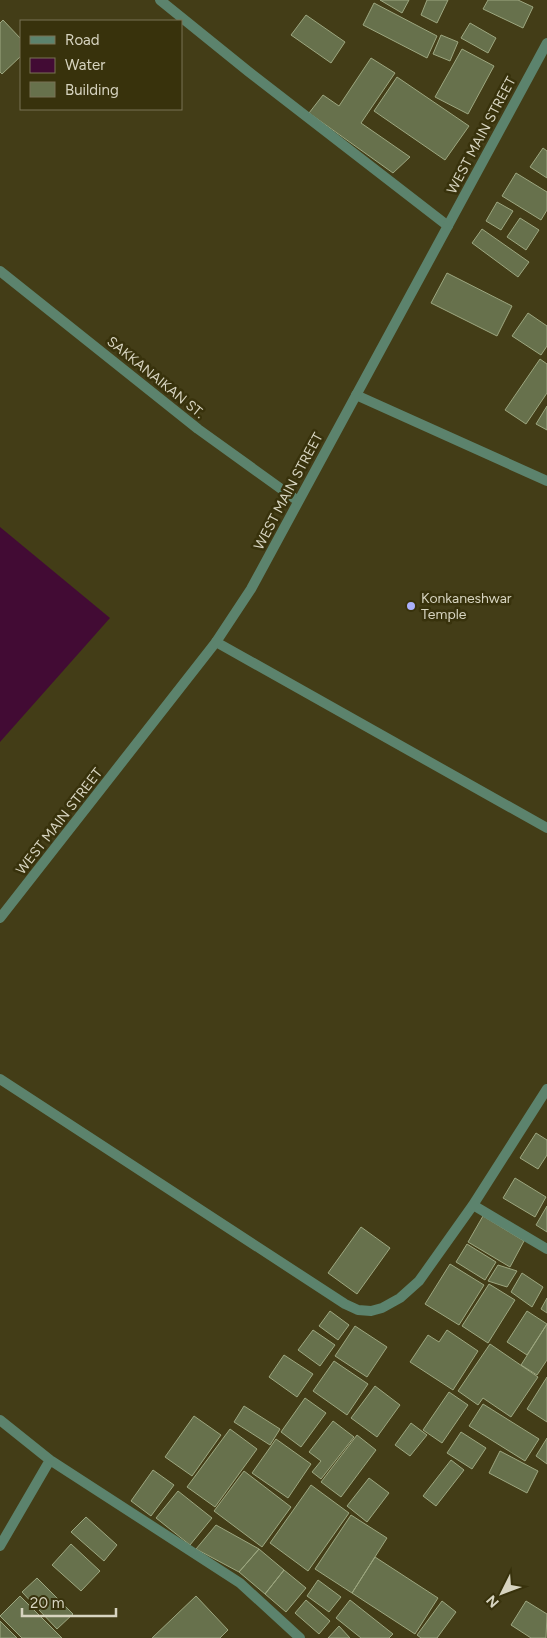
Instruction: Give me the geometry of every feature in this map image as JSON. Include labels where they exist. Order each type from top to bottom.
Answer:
[{"type":"street","points":[[160,0],[249,72],[448,226]]},
{"type":"street","name":"WEST MAIN STREET","points":[[0,918],[216,642],[251,589],[547,43]]},
{"type":"street","name":"SAKKANAIKAN ST.","points":[[0,271],[198,429],[298,501]]},
{"type":"street","points":[[356,394],[547,481]]},
{"type":"street","points":[[216,642],[547,828]]},
{"type":"street","points":[[0,1078],[345,1304],[358,1310],[371,1311],[382,1308],[400,1298],[413,1287],[473,1205],[547,1089]]},
{"type":"street","points":[[473,1205],[547,1249]]},
{"type":"street","points":[[0,1420],[50,1460],[240,1583],[300,1638]]},
{"type":"street","points":[[0,1546],[50,1460]]},
{"type":"water","points":[[0,527],[110,618],[0,742]]},
{"type":"building","points":[[380,0],[409,0],[402,13]]},
{"type":"building","points":[[427,0],[448,0],[437,23],[421,15]]},
{"type":"building","points":[[488,0],[518,0],[533,7],[523,28],[483,9]]},
{"type":"building","points":[[374,3],[437,36],[427,58],[363,25]]},
{"type":"building","points":[[306,15],[345,42],[331,63],[291,35]]},
{"type":"building","points":[[3,20],[20,38],[20,57],[2,74],[0,72],[0,23]]},
{"type":"building","points":[[470,23],[496,38],[488,53],[461,38]]},
{"type":"building","points":[[441,35],[458,42],[450,61],[433,54]]},
{"type":"building","points":[[462,49],[494,66],[468,114],[435,97]]},
{"type":"building","points":[[371,58],[395,73],[361,123],[410,157],[393,173],[309,113],[323,95],[339,106]]},
{"type":"building","points":[[397,77],[469,126],[445,160],[374,111]]},
{"type":"building","points":[[543,148],[547,151],[547,178],[530,167]]},
{"type":"building","points":[[516,173],[547,192],[547,210],[541,220],[502,196]]},
{"type":"building","points":[[497,202],[513,211],[501,230],[486,221]]},
{"type":"building","points":[[520,218],[539,230],[526,250],[507,237]]},
{"type":"building","points":[[482,229],[529,262],[518,277],[472,243]]},
{"type":"building","points":[[447,273],[512,306],[497,336],[431,303]]},
{"type":"building","points":[[528,313],[547,326],[547,346],[541,355],[512,336]]},
{"type":"building","points":[[540,359],[547,364],[547,393],[526,424],[505,410]]},
{"type":"building","points":[[547,406],[547,430],[536,424]]},
{"type":"building","points":[[536,1133],[547,1140],[547,1155],[538,1169],[520,1158]]},
{"type":"building","points":[[515,1178],[546,1197],[535,1217],[503,1198]]},
{"type":"building","points":[[547,1206],[547,1232],[536,1225]]},
{"type":"building","points":[[483,1216],[524,1241],[510,1267],[468,1242]]},
{"type":"building","points":[[361,1227],[390,1248],[357,1294],[328,1273]]},
{"type":"building","points":[[467,1244],[496,1262],[485,1280],[456,1262]]},
{"type":"building","points":[[450,1264],[484,1285],[459,1325],[425,1304]]},
{"type":"building","points":[[498,1265],[517,1271],[507,1287],[488,1281]]},
{"type":"building","points":[[522,1273],[543,1287],[532,1307],[511,1292]]},
{"type":"building","points":[[489,1284],[515,1300],[488,1343],[462,1326]]},
{"type":"building","points":[[547,1298],[547,1313],[541,1309]]},
{"type":"building","points":[[330,1311],[349,1325],[338,1340],[319,1326]]},
{"type":"building","points":[[527,1311],[547,1324],[527,1355],[507,1342]]},
{"type":"building","points":[[547,1324],[547,1360],[537,1375],[521,1365]]},
{"type":"building","points":[[355,1326],[387,1347],[367,1377],[335,1356]]},
{"type":"building","points":[[313,1330],[335,1345],[320,1366],[298,1350]]},
{"type":"building","points":[[447,1330],[478,1351],[453,1390],[410,1362],[428,1335],[439,1342]]},
{"type":"building","points":[[490,1344],[538,1377],[511,1417],[483,1398],[478,1405],[458,1391]]},
{"type":"building","points":[[284,1355],[313,1374],[297,1397],[269,1377]]},
{"type":"building","points":[[334,1361],[368,1384],[347,1415],[313,1391]]},
{"type":"building","points":[[547,1377],[547,1422],[527,1409]]},
{"type":"building","points":[[375,1386],[400,1405],[377,1437],[351,1418]]},
{"type":"building","points":[[449,1392],[468,1405],[442,1443],[423,1430]]},
{"type":"building","points":[[305,1398],[326,1413],[301,1447],[281,1432]]},
{"type":"building","points":[[483,1404],[539,1439],[525,1461],[469,1426]]},
{"type":"building","points":[[244,1406],[280,1429],[270,1445],[234,1422]]},
{"type":"building","points":[[194,1416],[221,1435],[192,1476],[165,1457]]},
{"type":"building","points":[[333,1421],[354,1437],[321,1479],[312,1472],[321,1461],[309,1452]]},
{"type":"building","points":[[411,1423],[427,1435],[410,1456],[395,1445]]},
{"type":"building","points":[[230,1429],[257,1449],[215,1507],[187,1487]]},
{"type":"building","points":[[461,1432],[486,1448],[472,1469],[447,1453]]},
{"type":"building","points":[[357,1435],[376,1450],[341,1497],[321,1482]]},
{"type":"building","points":[[547,1438],[547,1464],[536,1456]]},
{"type":"building","points":[[276,1439],[311,1464],[288,1498],[252,1473]]},
{"type":"building","points":[[500,1451],[538,1471],[527,1493],[489,1473]]},
{"type":"building","points":[[451,1460],[464,1470],[436,1506],[423,1496]]},
{"type":"building","points":[[153,1470],[174,1485],[151,1516],[131,1501]]},
{"type":"building","points":[[244,1471],[291,1507],[262,1547],[214,1511]]},
{"type":"building","points":[[369,1478],[389,1493],[367,1522],[347,1506]]},
{"type":"building","points":[[311,1485],[349,1513],[308,1571],[270,1543]]},
{"type":"building","points":[[178,1491],[212,1518],[190,1545],[156,1518]]},
{"type":"building","points":[[351,1515],[387,1538],[352,1593],[315,1569]]},
{"type":"building","points":[[86,1517],[117,1545],[104,1561],[71,1532]]},
{"type":"building","points":[[216,1525],[259,1549],[239,1572],[196,1549]]},
{"type":"building","points":[[71,1544],[100,1571],[81,1591],[52,1565]]},
{"type":"building","points":[[259,1549],[284,1570],[265,1594],[239,1572]]},
{"type":"building","points":[[375,1557],[438,1598],[415,1634],[352,1593]]},
{"type":"building","points":[[284,1570],[306,1588],[286,1612],[265,1594]]},
{"type":"building","points":[[37,1578],[73,1614],[57,1629],[22,1592]]},
{"type":"building","points":[[318,1580],[341,1597],[329,1612],[307,1596]]},
{"type":"building","points":[[20,1596],[62,1638],[22,1638],[0,1616]]},
{"type":"building","points":[[196,1596],[228,1630],[220,1638],[152,1638]]},
{"type":"building","points":[[306,1600],[330,1621],[319,1634],[295,1613]]},
{"type":"building","points":[[350,1600],[393,1634],[389,1638],[361,1638],[336,1618]]},
{"type":"building","points":[[442,1601],[456,1612],[437,1638],[421,1638],[417,1635]]},
{"type":"building","points":[[526,1601],[547,1614],[546,1638],[531,1638],[511,1625]]},
{"type":"building","points":[[0,1621],[17,1638],[0,1638]]},
{"type":"building","points":[[339,1626],[350,1638],[328,1638]]},
{"type":"place","name":"Konkaneshwar Temple","points":[[411,606]]}]
